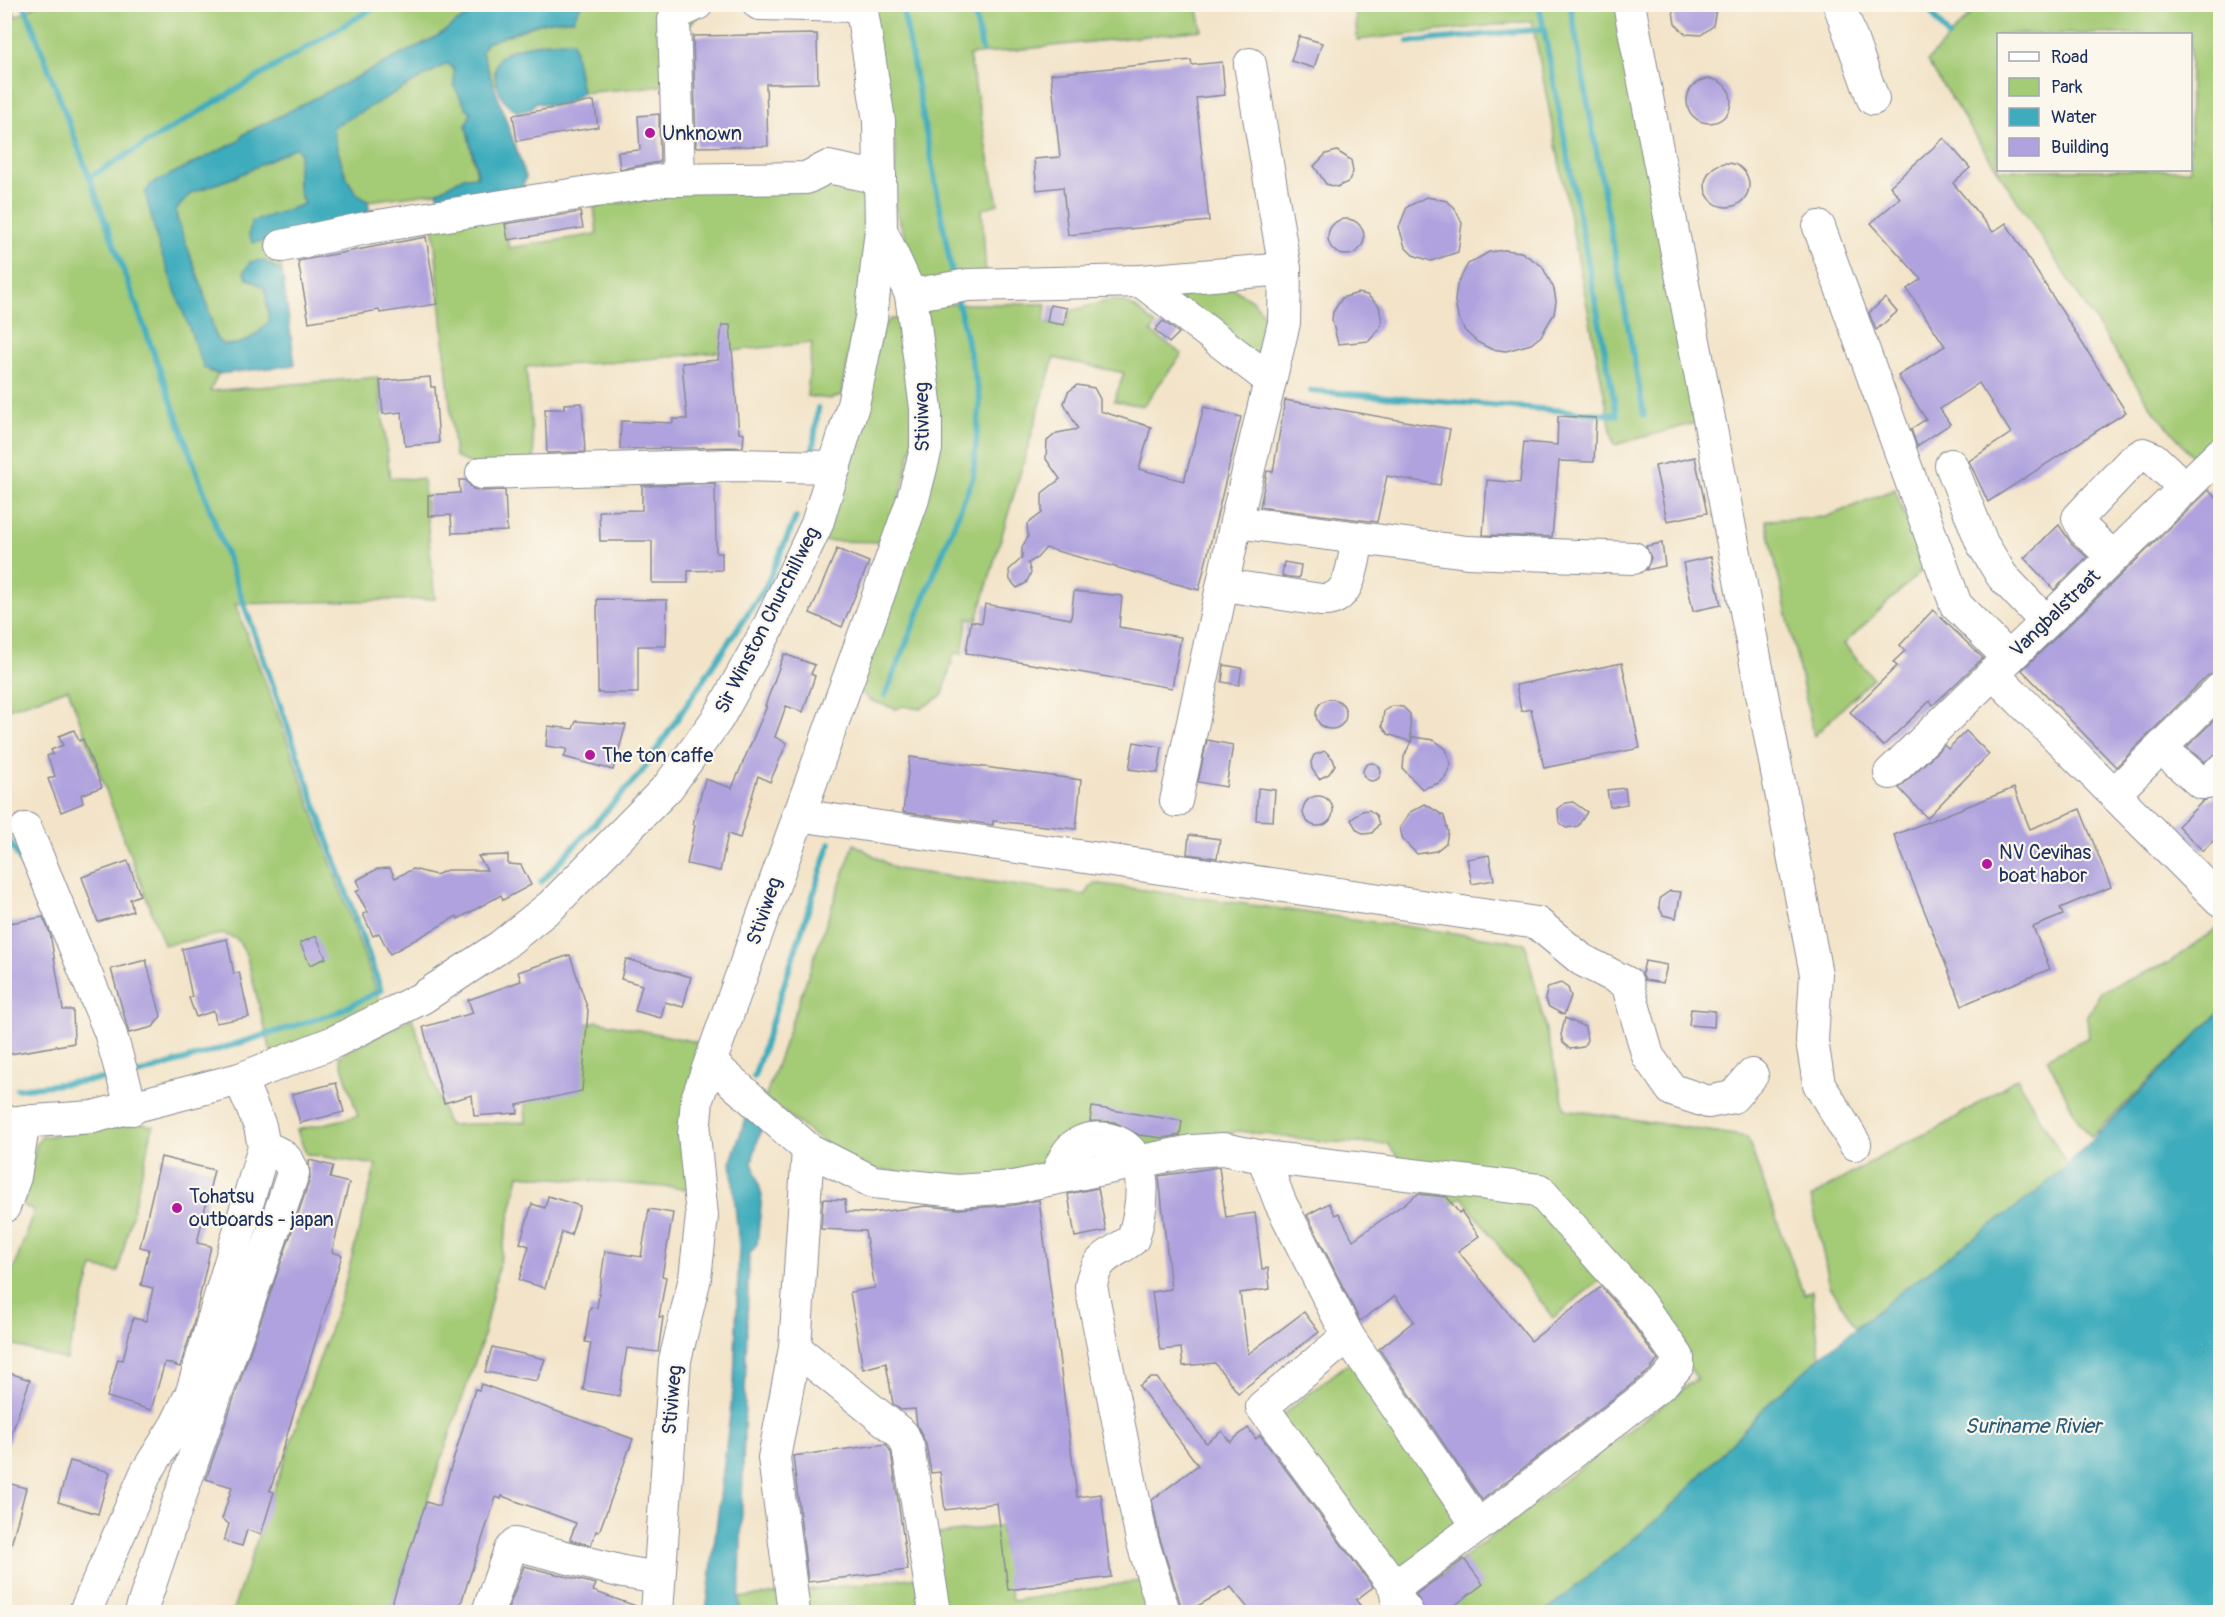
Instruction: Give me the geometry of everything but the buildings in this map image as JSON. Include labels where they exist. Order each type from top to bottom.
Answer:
[{"type":"street","points":[[679,180],[674,20],[678,13],[697,4]]},
{"type":"street","points":[[759,4],[861,5]]},
{"type":"street","points":[[1629,4],[1816,974],[1812,1041],[1820,1084],[1855,1144]]},
{"type":"street","points":[[1839,4],[1873,99]]},
{"type":"street","name":"Sir Winston Churchillweg","points":[[10,1122],[93,1117],[132,1109],[240,1079],[334,1042],[440,987],[501,946],[552,904],[590,868],[668,787],[718,718],[768,628],[817,524],[853,405],[871,318],[881,229],[879,121],[861,5]]},
{"type":"street","points":[[1176,801],[1236,522],[1284,323],[1285,269],[1250,64]]},
{"type":"street","points":[[282,246],[366,228],[664,180],[806,178],[828,167],[880,178]]},
{"type":"street","points":[[1819,227],[1956,605],[2001,665],[2115,794],[2220,900]]},
{"type":"street","name":"Stiviweg","points":[[657,1612],[675,1359],[695,1278],[702,1216],[694,1134],[697,1099],[913,499],[926,449],[923,292],[881,229]]},
{"type":"street","points":[[923,292],[968,285],[1140,281],[1285,269]]},
{"type":"street","points":[[1140,281],[1270,380]]},
{"type":"street","points":[[2113,557],[2084,530],[2078,518],[2132,462],[2143,454],[2153,458],[2185,488]]},
{"type":"street","name":"Vangbalstraat","points":[[1890,773],[2220,454]]},
{"type":"street","points":[[482,472],[730,465],[835,467]]},
{"type":"street","points":[[1951,465],[1982,543],[2002,576],[2046,622]]},
{"type":"street","points":[[1236,522],[1467,552],[1633,558]]},
{"type":"street","points":[[1224,585],[1321,600],[1336,598],[1347,586],[1358,538]]},
{"type":"street","points":[[2115,794],[2220,689]]},
{"type":"street","points":[[2162,749],[2201,783],[2206,783],[2220,771]]},
{"type":"street","points":[[798,815],[1537,923],[1582,960],[1627,982],[1648,1056],[1672,1090],[1708,1102],[1733,1097],[1752,1075]]},
{"type":"street","points":[[26,829],[110,1032],[132,1109]]},
{"type":"street","points":[[711,1063],[808,1149],[873,1182],[957,1191],[1013,1187],[1137,1161],[1223,1149],[1263,1157],[1539,1190],[1637,1300],[1678,1357],[1678,1365],[1663,1383],[1478,1526],[1401,1600],[1262,1407],[1348,1336]]},
{"type":"street","points":[[85,1612],[146,1473],[176,1425],[192,1392],[264,1147],[260,1126],[240,1079]]},
{"type":"street","points":[[4,1207],[15,1177],[10,1122]]},
{"type":"street","points":[[141,1612],[177,1503],[240,1332],[292,1173],[291,1165],[281,1154],[264,1147]]},
{"type":"street","points":[[794,1612],[774,1458],[795,1348],[808,1149]]},
{"type":"street","points":[[1263,1157],[1280,1202],[1348,1336],[1478,1526]]},
{"type":"street","points":[[1137,1161],[1141,1192],[1133,1239],[1102,1258],[1094,1269],[1092,1286],[1142,1540],[1164,1612]]},
{"type":"street","points":[[795,1348],[903,1435],[908,1447],[935,1612]]},
{"type":"street","points":[[488,1612],[510,1550],[515,1544],[623,1572],[659,1578]]},
{"type":"green space","points":[[39,4],[495,5],[462,19],[436,37],[244,134],[239,141],[151,184],[210,372],[218,374],[210,391],[378,377],[390,478],[423,479],[435,599],[235,604],[279,718],[382,1006],[272,1056],[246,954],[237,939],[223,934],[164,945],[68,689],[5,710],[4,5],[11,5],[16,17]]},
{"type":"green space","points":[[581,5],[714,5],[692,21],[680,39],[668,85],[582,93],[573,41],[544,42],[507,51],[494,72],[497,84],[493,83],[482,52],[486,43],[548,21],[573,20]]},
{"type":"green space","points":[[870,5],[1197,5],[1202,30],[969,55],[998,204],[982,209],[986,278],[920,282],[893,201],[896,152]]},
{"type":"green space","points":[[1355,5],[1619,5],[1703,421],[1614,445],[1532,21],[1357,40]]},
{"type":"green space","points":[[1979,5],[2220,5],[2220,442],[2199,464],[2150,406],[1998,171],[2192,171],[2192,33],[1997,33],[1997,169],[1927,61]]},
{"type":"green space","points":[[448,63],[454,70],[471,112],[466,126],[477,176],[464,177],[437,192],[368,201],[353,189],[348,180],[331,128]]},
{"type":"green space","points":[[296,147],[300,153],[298,179],[304,205],[251,222],[251,233],[277,240],[282,272],[275,267],[247,278],[265,288],[269,321],[249,340],[236,344],[222,344],[216,338],[203,290],[177,219],[176,210],[191,193],[235,177]]},
{"type":"green space","points":[[830,175],[866,191],[865,260],[842,395],[830,399],[807,396],[812,343],[616,362],[526,367],[535,464],[479,467],[455,457],[433,224],[502,212],[509,248],[597,234],[594,206],[656,199],[656,187]]},
{"type":"green space","points":[[1180,288],[1232,288],[1252,300],[1261,310],[1268,327],[1265,362],[1175,295]]},
{"type":"green space","points":[[1111,300],[1124,302],[1140,312],[1156,325],[1151,332],[1182,354],[1143,406],[1114,401],[1124,373],[1054,358],[977,620],[968,618],[962,654],[954,653],[943,695],[920,709],[903,706],[896,709],[869,700],[857,687],[927,484],[926,312],[935,304],[1046,304],[1044,323],[1066,327],[1070,311]]},
{"type":"green space","points":[[891,319],[900,319],[919,417],[889,542],[822,541],[884,325]]},
{"type":"green space","points":[[1895,489],[1924,568],[1844,644],[1873,678],[1814,736],[1766,520],[1826,517]]},
{"type":"green space","points":[[854,844],[896,869],[1085,895],[1094,883],[1525,943],[1565,1109],[1747,1137],[1804,1295],[1812,1290],[1820,1357],[1767,1405],[1666,1512],[1545,1612],[1395,1612],[1697,1378],[1615,1268],[1553,1318],[1462,1197],[1440,1212],[1388,1144],[1330,1142],[1238,1131],[1007,1182],[857,1168],[765,1098]]},
{"type":"green space","points":[[2220,926],[2220,1012],[2091,1137],[2078,1120],[2047,1058],[2089,1037],[2087,1018],[2101,991],[2168,963]]},
{"type":"green space","points":[[412,1018],[448,1125],[526,1122],[521,1045],[597,1021],[706,1044],[690,1189],[519,1175],[482,1341],[389,1612],[232,1612],[343,1291],[376,1165],[306,1154],[297,1130],[358,1116],[339,1056]]},
{"type":"green space","points":[[2017,1078],[2067,1165],[2034,1194],[1856,1327],[1830,1286],[1811,1197],[1898,1147],[1946,1124]]},
{"type":"green space","points":[[139,1123],[153,1126],[118,1272],[93,1267],[66,1360],[5,1343],[5,1295],[34,1210],[23,1206],[36,1145],[41,1137]]},
{"type":"green space","points":[[1352,1360],[1466,1523],[1390,1577],[1276,1420]]},
{"type":"green space","points":[[1000,1526],[1012,1601],[1145,1580],[1156,1612],[740,1612],[739,1598],[918,1577],[915,1537]]},
{"type":"water","points":[[495,5],[581,5],[573,20],[551,21],[529,27],[486,43],[482,52],[526,177],[512,199],[445,207],[437,192],[464,177],[477,177],[478,173],[466,126],[471,112],[466,108],[454,86],[454,70],[448,63],[332,128],[348,180],[353,189],[368,201],[371,222],[253,243],[249,235],[251,222],[304,204],[298,179],[300,153],[296,147],[235,177],[191,193],[176,210],[177,219],[203,290],[216,338],[222,344],[236,344],[254,336],[269,321],[265,288],[247,278],[244,272],[250,262],[263,260],[282,272],[295,365],[218,374],[204,368],[159,247],[145,193],[151,184],[239,141],[244,134],[436,37],[462,19]]},
{"type":"water","points":[[573,41],[582,93],[560,105],[536,102],[531,109],[518,112],[511,108],[497,87],[495,71],[500,56],[528,45]]},
{"type":"water","name":"Suriname Rivier","points":[[2220,1012],[2220,1612],[1545,1612],[1666,1512],[1767,1405],[1820,1357],[1903,1290],[2034,1194],[2067,1165]]},
{"type":"water","points":[[746,1117],[762,1126],[752,1161],[762,1195],[757,1245],[749,1254],[739,1612],[706,1612],[734,1382],[739,1247],[731,1161]]},
{"type":"waterway","points":[[24,4],[161,373],[381,990],[336,1013],[139,1074]]},
{"type":"waterway","points":[[90,177],[380,4]]},
{"type":"waterway","points":[[902,4],[953,278]]},
{"type":"waterway","points":[[973,4],[982,50]]},
{"type":"waterway","points":[[1311,391],[1617,415],[1539,4]]},
{"type":"waterway","points":[[1570,4],[1644,415]]},
{"type":"waterway","points":[[1925,4],[1949,37]]},
{"type":"waterway","points":[[1409,42],[1544,29]]},
{"type":"waterway","points":[[885,696],[973,477],[980,399],[957,297]]},
{"type":"waterway","points":[[812,457],[818,408]]},
{"type":"waterway","points":[[541,882],[641,773],[766,586],[796,517]]},
{"type":"waterway","points":[[4,831],[30,878]]},
{"type":"waterway","points":[[754,1077],[830,843]]},
{"type":"waterway","points":[[17,1089],[111,1078],[110,1075]]},
{"type":"place","name":"Unknown","points":[[650,133]]},
{"type":"place","name":"The ton caffe","points":[[590,755]]},
{"type":"place","name":"NV Cevihas boat habor","points":[[1987,864]]},
{"type":"place","name":"Tohatsu outboards - japan","points":[[177,1208]]}]
